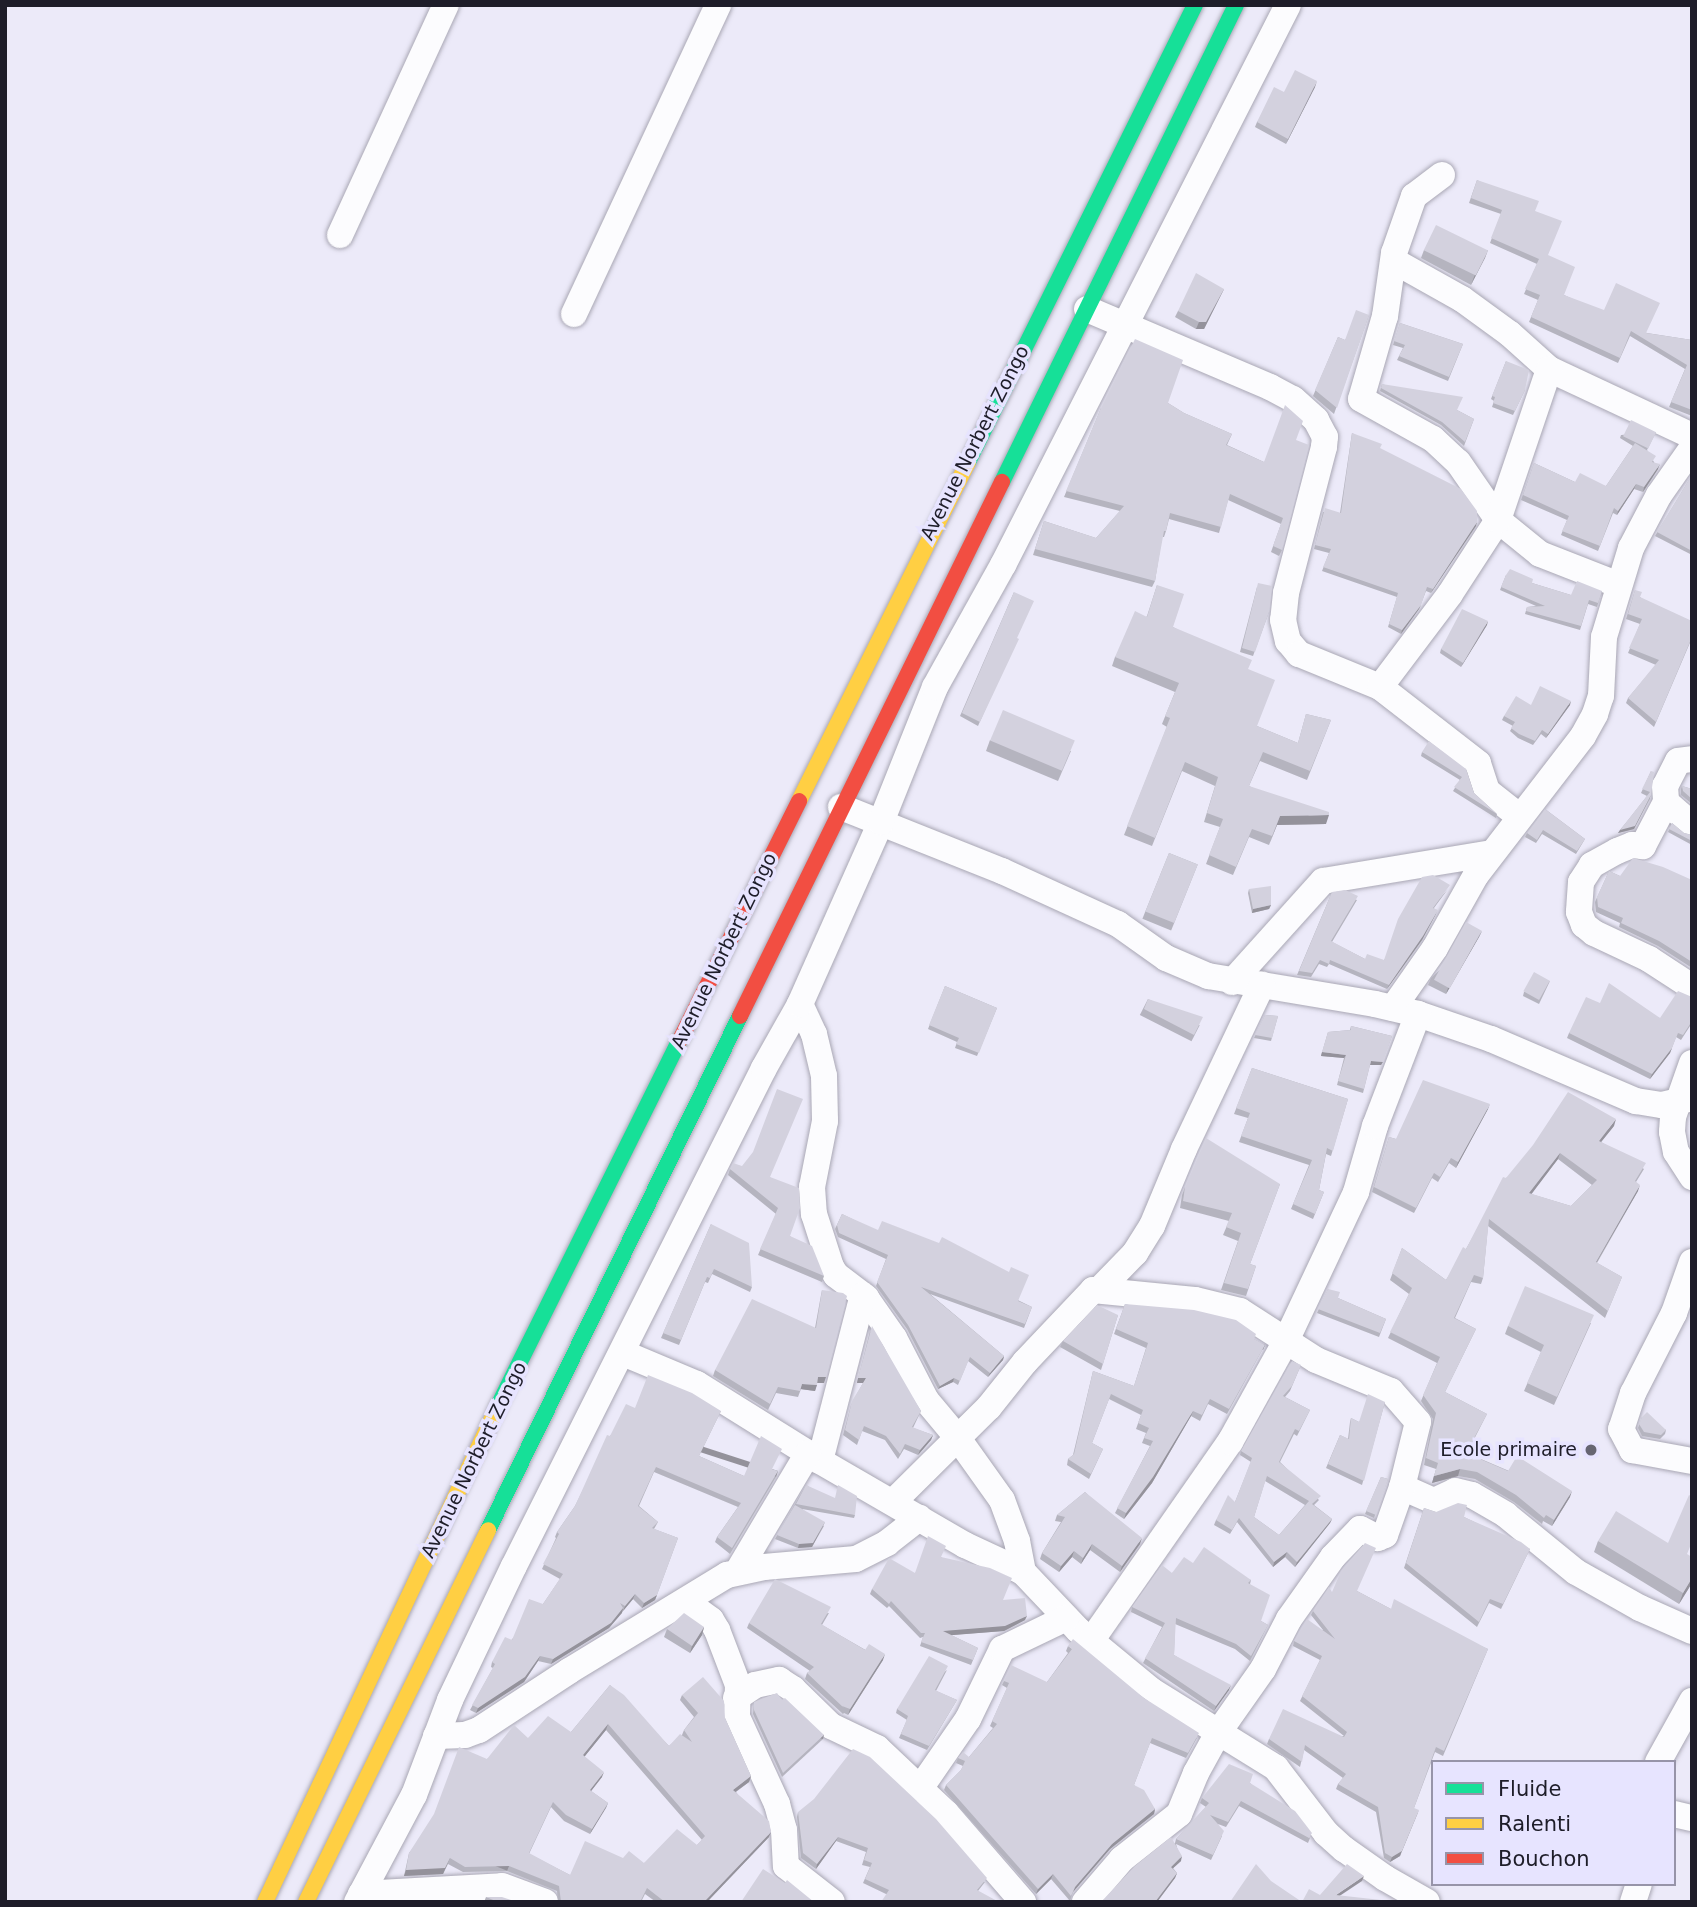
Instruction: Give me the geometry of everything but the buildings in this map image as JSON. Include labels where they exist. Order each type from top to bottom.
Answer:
[{"type":"main road","name":"Avenue Norbert Zongo","points":[[265,1902],[497,1408],[1195,5]]},
{"type":"main road","name":"Avenue Norbert Zongo","points":[[306,1902],[1236,5]]},
{"type":"street","points":[[341,235],[446,5]]},
{"type":"street","points":[[574,314],[718,5]]},
{"type":"street","points":[[359,1898],[414,1795],[436,1736],[514,1566],[758,1080],[800,1004],[881,822],[935,687],[1003,565],[1288,5]]},
{"type":"street","points":[[1442,175],[1415,196],[1394,253],[1385,316],[1362,399],[1433,439],[1458,462],[1498,520],[1540,554],[1619,585]]},
{"type":"street","points":[[1394,261],[1455,294],[1510,334],[1549,369],[1692,436]]},
{"type":"street","points":[[1087,309],[1270,387],[1293,399],[1316,420],[1325,437],[1324,447],[1286,593],[1283,620],[1288,640],[1299,654],[1380,687],[1478,763],[1488,790],[1520,817]]},
{"type":"street","points":[[1380,687],[1438,612],[1498,520],[1549,369]]},
{"type":"street","points":[[1091,1642],[1230,1442],[1286,1341],[1356,1192],[1405,1011],[1476,875],[1583,736],[1595,714],[1601,696],[1604,638],[1631,548],[1659,495],[1692,449]]},
{"type":"street","points":[[1692,759],[1678,761],[1673,767],[1665,786],[1666,802],[1643,846],[1632,845],[1592,865],[1581,883],[1579,912],[1584,925],[1594,933],[1648,960],[1692,987]]},
{"type":"street","points":[[1666,802],[1692,825]]},
{"type":"street","points":[[841,807],[1002,871],[1118,924],[1178,964],[1232,982],[1405,1011],[1491,1039],[1636,1101],[1662,1105],[1684,1101]]},
{"type":"street","points":[[1232,982],[1323,881],[1492,853]]},
{"type":"street","points":[[893,1502],[989,1407],[1086,1295],[1099,1290],[1135,1253],[1152,1226],[1184,1149],[1262,985]]},
{"type":"street","points":[[800,1004],[814,1034],[824,1076],[825,1121],[812,1187],[814,1214],[832,1271],[863,1295],[894,1338],[926,1400],[957,1437],[1007,1511],[1023,1572]]},
{"type":"street","points":[[1692,1063],[1684,1101],[1673,1117],[1673,1146],[1692,1177]]},
{"type":"street","points":[[1692,1262],[1683,1316],[1633,1393],[1621,1429],[1632,1450],[1692,1461]]},
{"type":"street","points":[[1085,1902],[1122,1859],[1179,1814],[1196,1773],[1218,1733],[1264,1669],[1289,1619],[1339,1550],[1360,1529],[1378,1538],[1385,1535],[1419,1425],[1391,1391],[1316,1360],[1255,1319],[1216,1304],[1099,1290]]},
{"type":"street","points":[[738,1571],[814,1457],[863,1295]]},
{"type":"street","points":[[623,1353],[697,1384],[919,1518],[975,1550],[1023,1572],[1091,1642],[1152,1691],[1276,1768],[1326,1833],[1344,1849],[1385,1878],[1427,1902]]},
{"type":"street","points":[[1402,1487],[1434,1501],[1455,1491],[1472,1495],[1506,1515],[1576,1572],[1640,1608],[1692,1632]]},
{"type":"street","points":[[436,1736],[465,1735],[479,1730],[685,1601],[738,1571],[856,1559],[887,1543],[919,1518]]},
{"type":"street","points":[[685,1601],[711,1620],[738,1685],[737,1717],[777,1804],[783,1829],[786,1866],[832,1902]]},
{"type":"street","points":[[919,1790],[968,1719],[1002,1649],[1066,1618]]},
{"type":"street","points":[[736,1698],[755,1685],[779,1680],[793,1689],[833,1727],[877,1748],[946,1813],[1023,1902]]},
{"type":"street","points":[[1659,1760],[1692,1701]]},
{"type":"street","points":[[359,1898],[502,1886],[545,1902]]},
{"type":"traffic: fast","points":[[968,462],[1195,5]]},
{"type":"traffic: fast","points":[[1002,482],[1236,5]]},
{"type":"traffic: fast","points":[[488,1530],[740,1016]]},
{"type":"traffic: fast","points":[[497,1408],[680,1040]]},
{"type":"traffic: slow","points":[[799,801],[968,462]]},
{"type":"traffic: slow","points":[[265,1902],[497,1408]]},
{"type":"traffic: slow","points":[[306,1902],[488,1530]]},
{"type":"traffic: jam","points":[[740,1016],[1002,482]]},
{"type":"traffic: jam","points":[[680,1040],[799,801]]},
{"type":"place","name":"Ecole primaire","points":[[1591,1450]]}]
